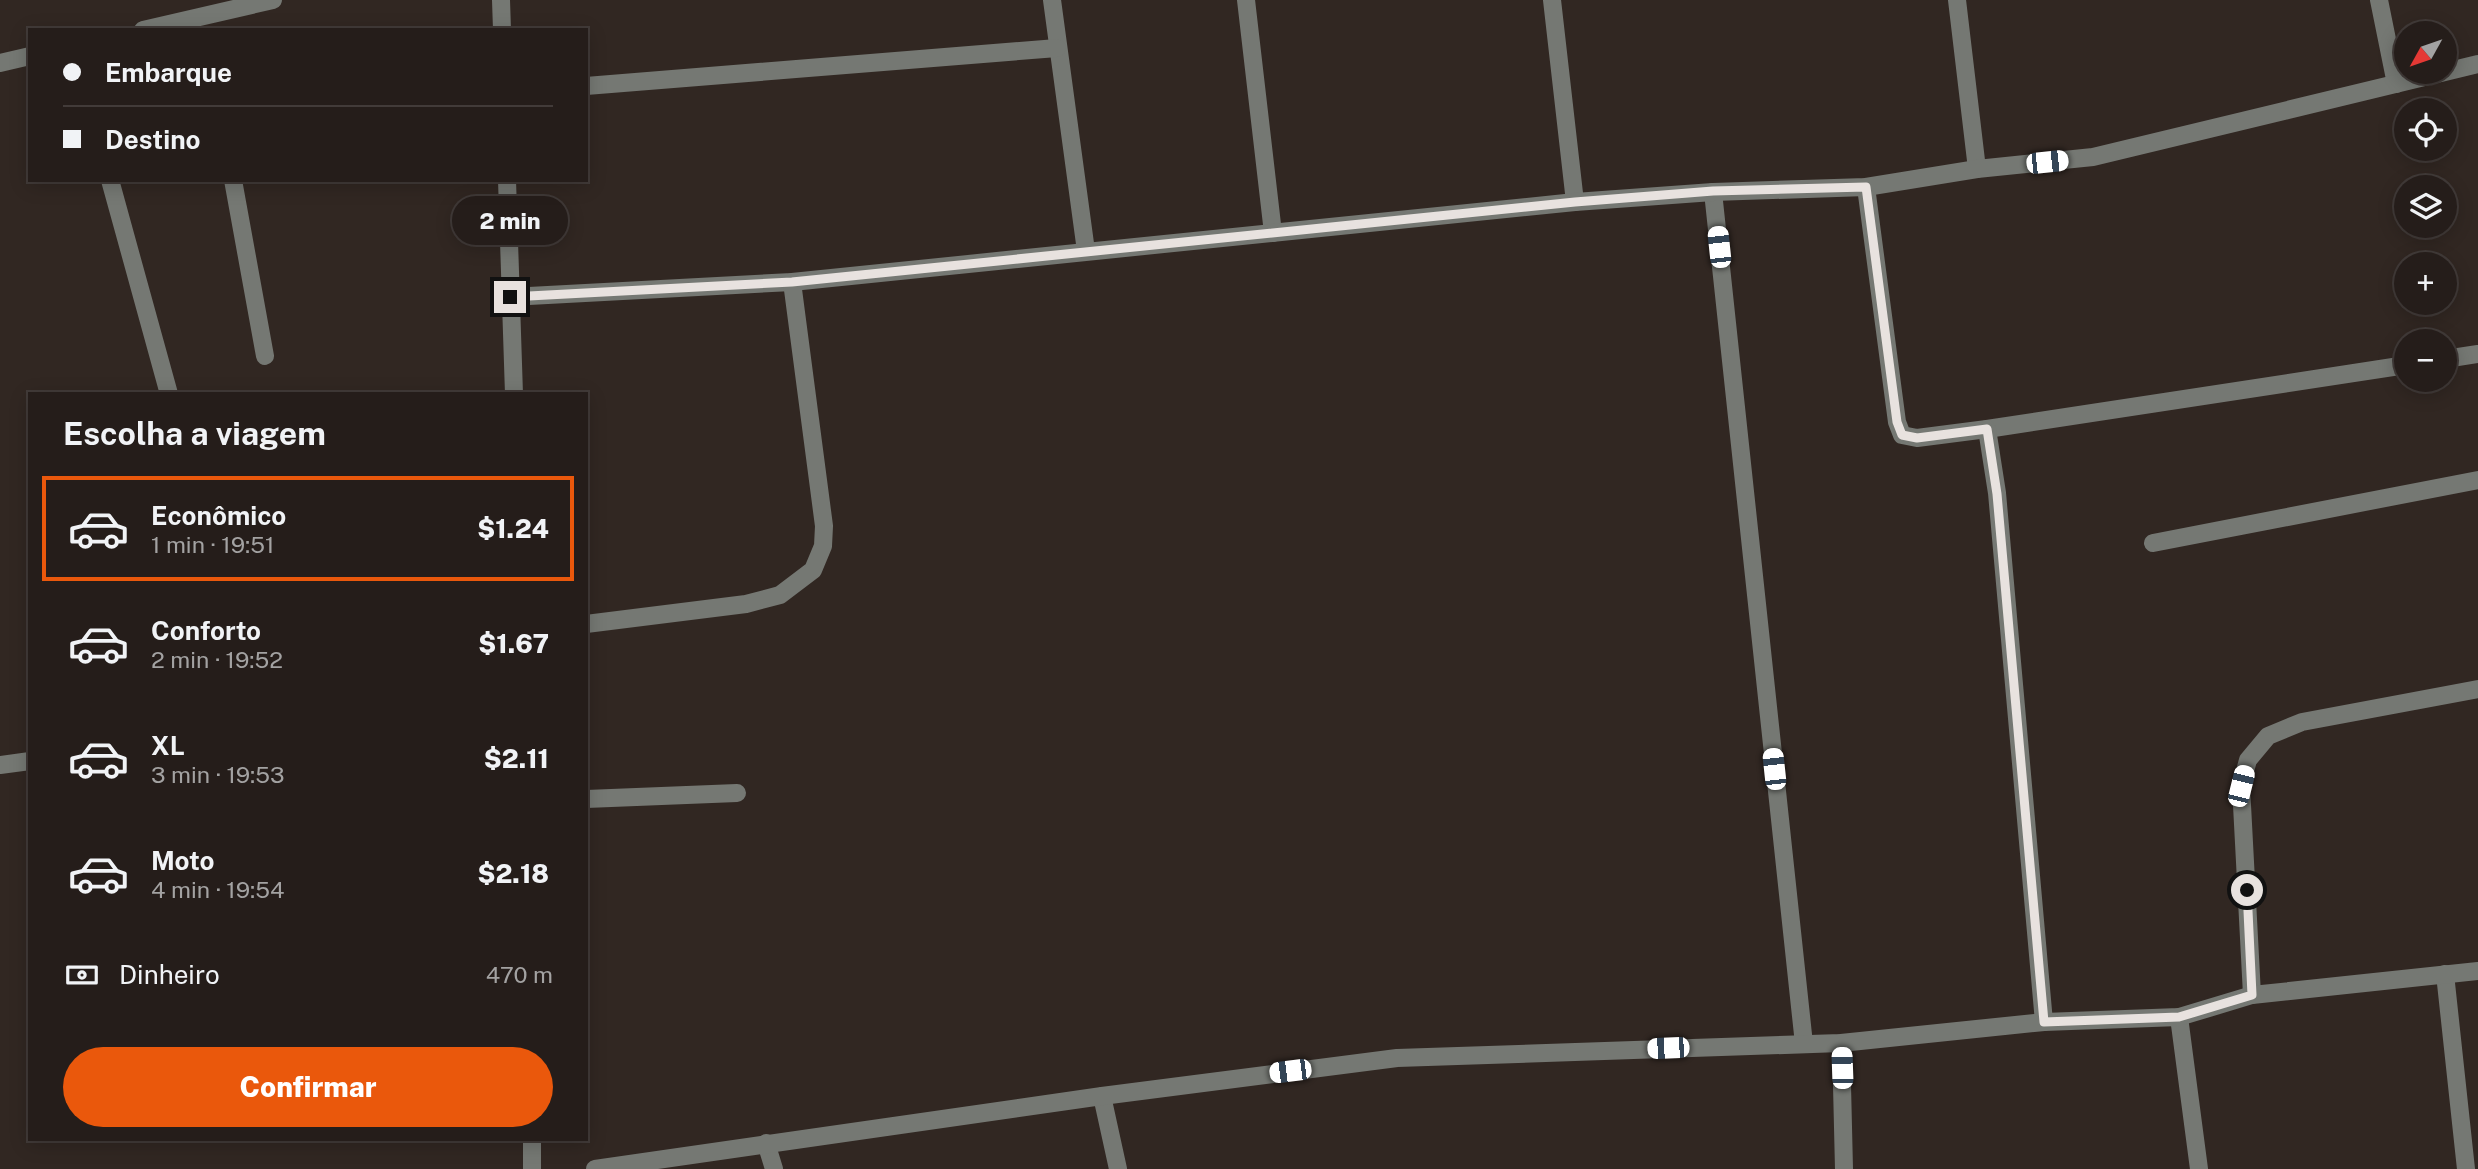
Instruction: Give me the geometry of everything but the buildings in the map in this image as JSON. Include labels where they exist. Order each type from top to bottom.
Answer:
[{"type":"street","points":[[161,28],[205,23],[273,0]]},
{"type":"street","points":[[501,0],[502,28]]},
{"type":"street","points":[[1052,0],[1086,251]]},
{"type":"street","points":[[1246,0],[1273,233]]},
{"type":"street","points":[[1552,0],[1575,202]]},
{"type":"street","points":[[1957,0],[1978,169]]},
{"type":"street","points":[[2379,0],[2394,74]]},
{"type":"street","points":[[588,86],[1057,48]]},
{"type":"street","points":[[0,62],[28,56]]},
{"type":"street","points":[[2457,69],[2478,64]]},
{"type":"street","points":[[510,297],[792,282],[1575,202],[1713,191],[1866,187],[1978,169],[2093,157],[2396,84]]},
{"type":"street","points":[[111,182],[168,392]]},
{"type":"street","points":[[233,182],[265,356]]},
{"type":"street","points":[[507,182],[514,392]]},
{"type":"street","points":[[1866,187],[1897,422],[1902,435],[1917,438],[1987,429],[2394,367]]},
{"type":"street","points":[[1713,191],[1804,1044]]},
{"type":"street","points":[[588,624],[746,604],[780,595],[813,570],[823,546],[824,526],[792,282]]},
{"type":"street","points":[[2457,357],[2478,354]]},
{"type":"street","points":[[1987,429],[1997,494],[2044,1022]]},
{"type":"street","points":[[2153,542],[2478,480]]},
{"type":"street","points":[[2252,995],[2241,786],[2248,760],[2268,736],[2301,722],[2478,689]]},
{"type":"street","points":[[0,765],[28,761]]},
{"type":"street","points":[[588,799],[737,793]]},
{"type":"street","points":[[595,1169],[1102,1096],[1397,1058],[1841,1043],[2044,1022],[2179,1017],[2252,995],[2478,971]]},
{"type":"street","points":[[2445,974],[2466,1169]]},
{"type":"street","points":[[2179,1017],[2199,1169]]},
{"type":"street","points":[[1841,1043],[1844,1169]]},
{"type":"street","points":[[1102,1096],[1118,1169]]},
{"type":"street","points":[[532,1141],[532,1169]]},
{"type":"street","points":[[766,1143],[774,1169]]},
{"type":"route","points":[[510,297],[792,282],[1575,202],[1713,191],[1866,187],[1897,422],[1902,435],[1917,438],[1987,429],[1997,494],[2044,1022],[2179,1017],[2252,995],[2247,890]]}]
